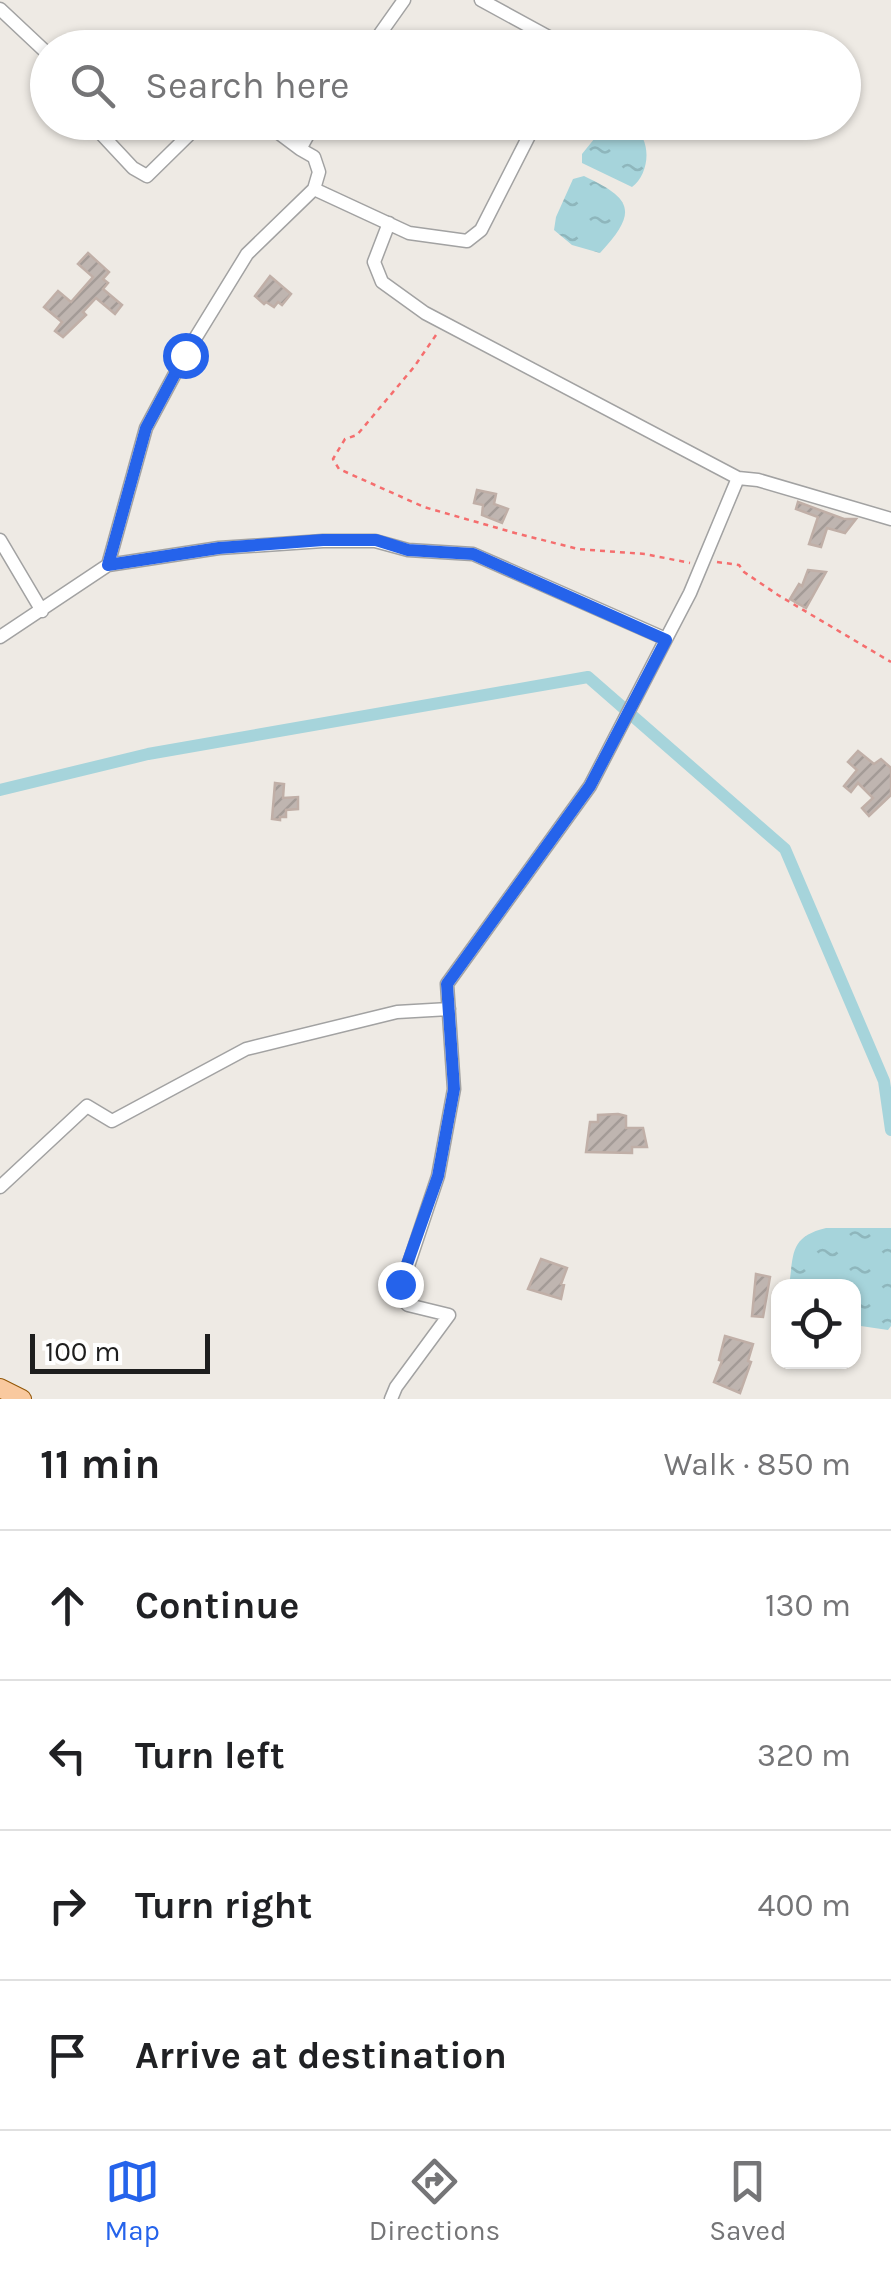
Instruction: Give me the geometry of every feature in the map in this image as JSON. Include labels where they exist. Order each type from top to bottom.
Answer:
[{"type":"main road","points":[[0,1388],[22,1399]]},
{"type":"street","points":[[383,30],[404,0]]},
{"type":"street","points":[[481,0],[536,30]]},
{"type":"street","points":[[0,10],[30,38]]},
{"type":"street","points":[[106,140],[132,168],[147,176],[184,140]]},
{"type":"street","points":[[108,565],[146,428],[185,355],[247,254],[314,188],[319,172],[314,157],[288,140]]},
{"type":"street","points":[[300,149],[305,140]]},
{"type":"street","points":[[314,188],[409,232],[467,241],[481,230],[527,140]]},
{"type":"street","points":[[389,223],[374,262],[382,282],[444,323],[738,478],[758,480],[891,518]]},
{"type":"street","points":[[391,1399],[449,1315],[408,1305],[398,1296],[438,1176],[454,1089],[447,984],[590,786],[666,640],[738,478]]},
{"type":"street","points":[[0,540],[42,611]]},
{"type":"street","points":[[0,637],[108,565],[219,548],[376,540],[408,550],[473,554],[666,640]]},
{"type":"street","points":[[0,1187],[88,1106],[112,1121],[246,1049],[397,1012],[449,1009]]},
{"type":"path","points":[[444,323],[414,367],[357,435],[345,440],[333,460],[339,469],[424,506],[578,549],[645,554],[702,565],[739,565],[767,587],[891,662]]},
{"type":"water","points":[[593,140],[644,140],[646,147],[643,174],[632,187],[582,163],[582,154]]},
{"type":"water","points":[[584,176],[613,192],[625,208],[620,227],[600,253],[572,245],[554,230],[573,179]]},
{"type":"water","points":[[826,1228],[891,1228],[888,1330],[861,1326],[861,1279],[790,1279],[799,1242]]},
{"type":"building","points":[[88,253],[109,272],[103,279],[108,283],[103,289],[122,305],[115,314],[96,298],[83,312],[86,315],[63,337],[55,331],[62,322],[44,307],[58,291],[71,302],[93,277],[78,264]]},
{"type":"building","points":[[270,276],[291,294],[282,305],[264,304],[255,296]]},
{"type":"building","points":[[477,490],[496,494],[494,504],[508,509],[502,523],[482,515],[483,505],[474,503]]},
{"type":"building","points":[[798,502],[844,519],[856,519],[845,533],[827,528],[821,547],[809,544],[818,517],[796,509]]},
{"type":"building","points":[[808,570],[826,572],[806,608],[790,599],[799,584],[802,586]]},
{"type":"building","points":[[858,751],[874,764],[881,759],[891,768],[891,795],[869,816],[862,808],[873,798],[858,783],[851,792],[844,786],[857,770],[848,762]]},
{"type":"building","points":[[275,783],[284,784],[283,798],[298,797],[298,809],[286,810],[286,817],[280,820],[272,819]]},
{"type":"building","points":[[598,1115],[626,1116],[626,1128],[643,1128],[647,1147],[632,1147],[632,1153],[586,1152],[590,1122],[598,1122]]},
{"type":"building","points":[[541,1259],[567,1268],[561,1299],[528,1289]]},
{"type":"building","points":[[756,1274],[770,1277],[763,1317],[752,1316]]},
{"type":"building","points":[[725,1336],[753,1344],[740,1393],[714,1382]]},
{"type":"waterway","points":[[0,790],[148,754],[588,677],[785,849],[884,1081],[891,1130]]},
{"type":"route","points":[[185,355],[146,428],[108,565],[219,548],[376,540],[408,550],[473,554],[666,640],[590,786],[447,984],[454,1089],[438,1176],[400,1284]]}]
